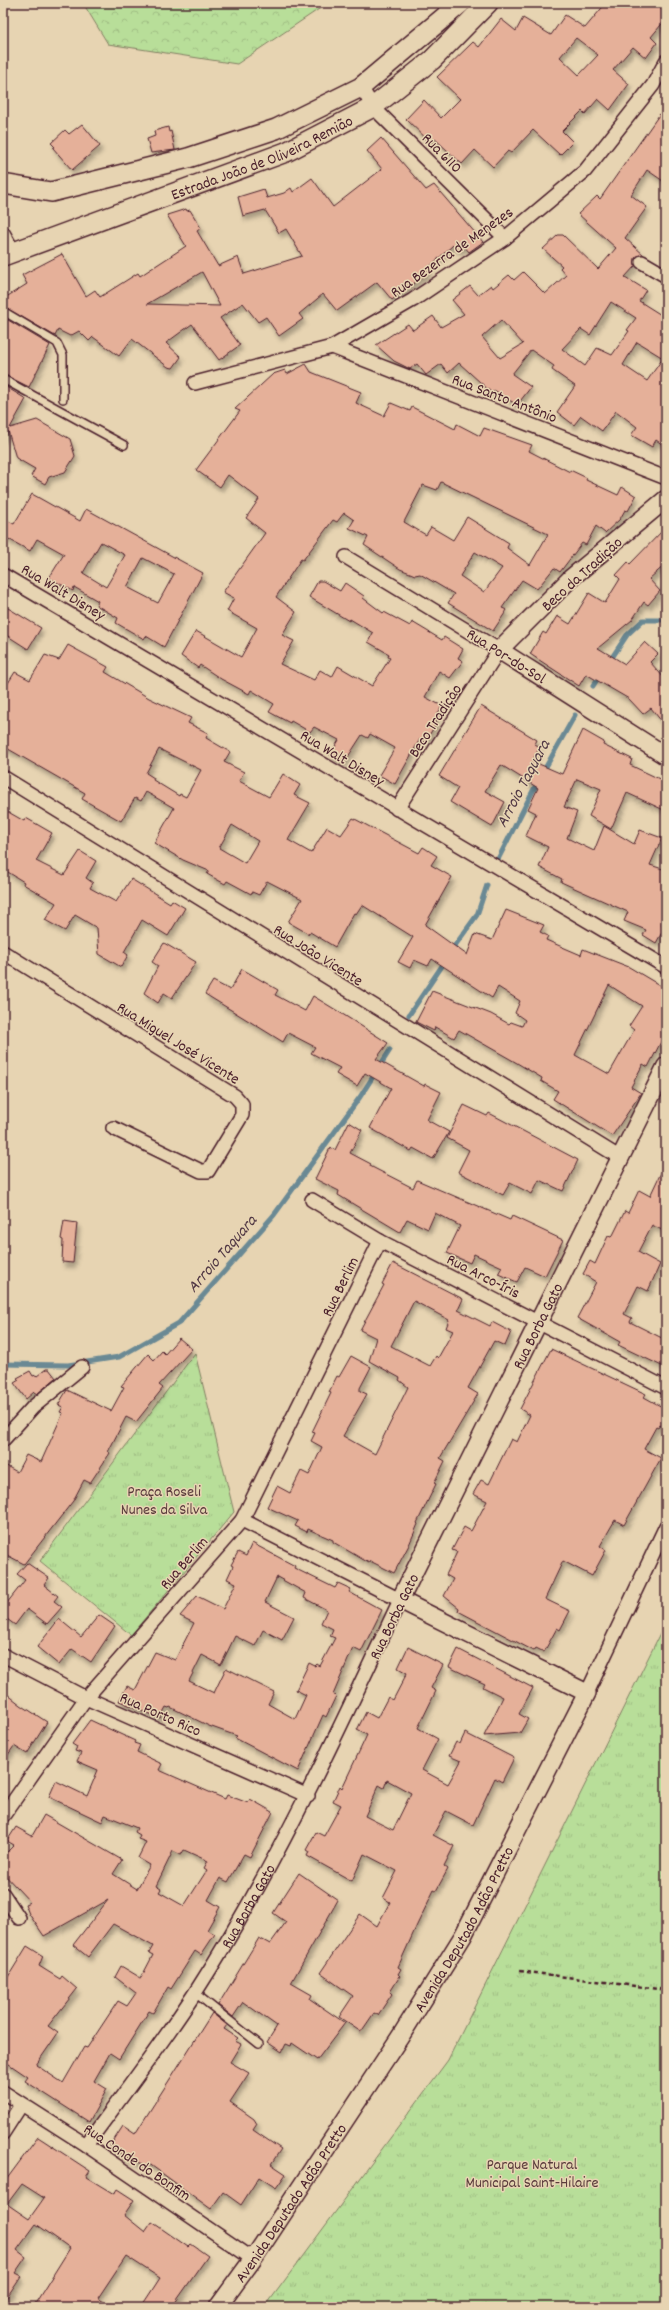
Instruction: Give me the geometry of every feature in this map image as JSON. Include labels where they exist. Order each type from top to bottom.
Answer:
[{"type":"main road","name":"Estrada João de Oliveira Remião","points":[[3,184],[51,192],[188,158],[276,130],[361,87],[461,3]]},
{"type":"main road","name":"Estrada João de Oliveira Remião","points":[[8,254],[286,152],[373,107],[432,60],[488,3]]},
{"type":"street","name":"Rua Bezerra de Menezes","points":[[195,383],[332,347],[412,300],[505,238],[585,171],[653,85],[666,61]]},
{"type":"street","name":"Rua 6110","points":[[361,87],[373,107],[505,238]]},
{"type":"street","points":[[3,233],[8,254]]},
{"type":"street","points":[[642,262],[666,276]]},
{"type":"street","name":"Rua Santo Antônio","points":[[332,347],[666,478]]},
{"type":"street","name":"Beco da Tradição","points":[[499,650],[571,578],[666,499]]},
{"type":"street","name":"Rua Por-do-Sol","points":[[346,557],[499,650],[666,756]]},
{"type":"street","name":"Rua Walt Disney","points":[[3,575],[666,967]]},
{"type":"street","name":"Beco Tradição","points":[[397,809],[499,650]]},
{"type":"street","name":"Rua João Vicente","points":[[3,777],[619,1157]]},
{"type":"street","name":"Rua Miguel José Vicente","points":[[3,952],[235,1096],[242,1104],[242,1115],[208,1171],[201,1171],[113,1128]]},
{"type":"street","name":"Rua Borba Gato","points":[[86,2145],[151,2058],[195,1992],[308,1796],[400,1600],[539,1322],[619,1157],[666,1066]]},
{"type":"street","name":"Rua Arco-Íris","points":[[312,1200],[380,1241],[666,1388]]},
{"type":"street","name":"Rua Berlim","points":[[3,1816],[86,1698],[242,1520],[380,1241]]},
{"type":"street","points":[[3,1440],[33,1407],[82,1367]]},
{"type":"street","points":[[242,1520],[587,1693]]},
{"type":"street","name":"Avenida Deputado Adão Pretto","points":[[218,2307],[253,2259],[400,2037],[463,1936],[587,1693],[666,1526]]},
{"type":"street","name":"Rua Porto Rico","points":[[3,1655],[86,1698],[308,1796]]},
{"type":"street","points":[[3,1894],[19,1918]]},
{"type":"street","name":"Rua Conde do Bonfim","points":[[3,2092],[21,2105],[86,2145],[253,2259]]},
{"type":"street","points":[[3,2133],[21,2105]]},
{"type":"lane","points":[[3,311],[57,343],[63,355],[63,399]]},
{"type":"lane","points":[[3,379],[124,445]]},
{"type":"lane","points":[[195,1992],[259,2044]]},
{"type":"path","points":[[520,1971],[666,1990]]},
{"type":"green space","points":[[83,3],[328,3],[237,64],[108,44]]},
{"type":"green space","name":"Praça Roseli Nunes da Silva","points":[[195,1353],[234,1512],[131,1635],[40,1561]]},
{"type":"green space","name":"Parque Natural Municipal Saint-Hilaire","points":[[666,1622],[666,2307],[265,2307],[448,2060]]},
{"type":"building","points":[[606,3],[666,3],[666,19],[651,37],[657,43],[646,58],[633,47],[613,70],[629,84],[610,110],[598,99],[585,114],[582,111],[562,131],[573,142],[560,155],[533,130],[511,153],[508,151],[493,167],[475,150],[462,164],[435,139],[431,143],[406,119],[424,100],[441,118],[460,99],[437,77],[473,42],[479,47],[501,19],[516,31],[523,18],[551,35],[565,15],[585,28]],"holes":[[[576,38],[598,55],[579,75],[560,57]]]},
{"type":"building","points":[[666,105],[666,183],[647,170],[631,195],[647,207],[625,238],[644,255],[635,258],[635,266],[625,277],[646,290],[639,301],[666,318],[666,447],[656,440],[652,447],[631,435],[637,427],[616,411],[602,431],[581,416],[574,425],[557,412],[575,386],[552,370],[554,366],[531,350],[512,374],[531,387],[517,405],[494,390],[492,393],[459,363],[448,373],[441,364],[426,375],[417,364],[410,369],[394,361],[376,345],[408,324],[413,330],[433,316],[441,327],[464,314],[452,300],[470,286],[478,295],[491,285],[493,288],[509,275],[514,280],[523,272],[545,294],[566,275],[560,268],[562,266],[543,249],[558,235],[563,235],[598,269],[616,248],[578,214],[597,196],[600,199]],"holes":[[[611,302],[636,318],[627,330],[629,331],[612,355],[597,348],[585,366],[562,349],[581,329],[590,335]],[[501,320],[523,344],[500,358],[482,337]],[[637,342],[663,358],[647,381],[623,365]]]},
{"type":"building","points":[[82,124],[100,146],[72,170],[53,148],[55,147],[51,143],[65,130],[69,134]]},
{"type":"building","points":[[168,127],[169,132],[171,131],[175,150],[151,153],[147,139],[155,136],[154,131]]},
{"type":"building","points":[[381,138],[426,190],[434,185],[483,242],[469,252],[464,246],[459,251],[453,245],[427,269],[429,272],[392,300],[377,282],[337,311],[323,294],[299,314],[303,319],[279,336],[266,317],[258,322],[243,303],[220,318],[240,345],[219,360],[192,324],[166,343],[181,357],[173,368],[168,367],[132,339],[119,356],[93,337],[89,341],[79,331],[70,336],[58,330],[55,336],[3,306],[3,299],[27,284],[22,275],[62,254],[86,296],[95,290],[100,297],[138,273],[140,276],[186,246],[167,215],[186,209],[187,211],[190,210],[201,228],[197,231],[218,266],[238,257],[244,274],[302,256],[286,229],[279,233],[265,210],[243,216],[238,197],[264,189],[267,198],[284,193],[291,188],[293,192],[312,178],[333,207],[382,169],[367,151]],"holes":[[[202,272],[220,306],[147,304]]]},
{"type":"building","points":[[3,317],[50,345],[29,387],[3,374]]},
{"type":"building","points":[[306,364],[311,372],[361,392],[356,403],[384,416],[391,403],[410,411],[412,407],[455,429],[457,424],[480,436],[484,428],[532,445],[529,451],[570,472],[570,470],[587,478],[586,480],[618,495],[622,487],[636,496],[628,511],[625,510],[620,519],[605,533],[596,526],[586,545],[582,543],[560,572],[554,568],[537,589],[522,580],[502,608],[507,610],[493,631],[448,603],[454,594],[420,574],[415,575],[400,569],[364,545],[368,537],[349,528],[354,520],[344,513],[337,522],[333,520],[303,560],[301,559],[276,597],[296,612],[282,635],[294,641],[280,664],[314,680],[320,670],[332,677],[338,666],[372,686],[390,658],[388,657],[389,654],[368,642],[373,633],[350,619],[349,621],[309,597],[318,581],[323,581],[340,591],[345,583],[364,596],[363,598],[383,613],[384,612],[410,626],[412,622],[442,640],[444,637],[463,649],[458,658],[463,661],[450,678],[439,671],[425,697],[442,706],[434,721],[437,722],[425,742],[420,739],[395,784],[379,775],[395,748],[370,734],[368,738],[362,735],[344,763],[330,755],[339,740],[314,727],[310,732],[291,721],[290,723],[269,712],[274,704],[251,690],[249,694],[221,679],[200,665],[198,668],[181,656],[196,631],[241,657],[257,628],[227,611],[234,598],[223,592],[265,533],[246,518],[259,499],[228,475],[220,487],[196,470],[240,411],[235,409],[273,374],[285,370],[287,374]],"holes":[[[441,482],[548,534],[530,565],[507,548],[509,543],[467,517],[453,540],[431,527],[426,535],[404,522],[423,485],[437,490]],[[475,552],[502,568],[484,592],[460,576]]]},
{"type":"building","points":[[3,385],[26,399],[10,428],[37,420],[70,439],[75,456],[65,472],[49,477],[45,484],[31,476],[35,469],[16,458],[8,431],[3,440]]},
{"type":"building","points":[[32,494],[80,521],[86,509],[203,573],[164,647],[146,636],[144,639],[116,623],[118,618],[96,605],[98,601],[74,587],[73,591],[49,578],[64,554],[37,539],[30,551],[3,536],[3,518],[14,524]],"holes":[[[101,542],[125,555],[106,587],[83,573]],[[143,558],[174,574],[158,603],[127,587]]]},
{"type":"building","points":[[666,527],[666,564],[649,579],[660,591],[648,605],[644,602],[632,620],[598,648],[625,664],[645,642],[658,654],[650,662],[666,680],[666,727],[651,708],[643,714],[629,699],[586,674],[579,686],[530,654],[543,632],[546,634],[557,616],[570,624],[589,593],[605,603],[620,579],[616,575],[628,562],[630,564]]},
{"type":"building","points":[[3,605],[41,628],[28,649],[3,633]]},
{"type":"building","points":[[68,645],[108,667],[105,672],[149,698],[191,718],[188,723],[208,733],[206,738],[230,752],[224,762],[244,772],[239,781],[269,797],[283,774],[300,785],[294,795],[310,803],[288,840],[311,853],[327,827],[341,835],[353,818],[419,853],[423,847],[437,856],[431,865],[452,877],[425,925],[467,955],[475,934],[492,940],[506,910],[544,925],[540,932],[548,936],[546,940],[581,955],[583,949],[629,967],[666,989],[666,1032],[648,1067],[643,1064],[631,1087],[641,1093],[612,1136],[553,1099],[558,1091],[541,1081],[542,1078],[517,1063],[459,1030],[454,1038],[435,1027],[434,1031],[416,1022],[432,991],[491,1014],[509,1024],[511,1022],[522,1026],[525,1020],[515,1013],[520,1001],[498,987],[492,998],[432,959],[428,966],[414,960],[410,968],[398,962],[413,937],[362,905],[356,914],[354,913],[335,947],[310,932],[309,934],[288,922],[302,899],[267,881],[259,895],[252,892],[251,894],[227,881],[225,884],[207,874],[209,871],[183,860],[154,843],[174,808],[146,792],[141,801],[135,798],[121,821],[82,799],[85,793],[3,746],[3,691],[15,672],[30,680],[45,655],[59,660]],"holes":[[[159,749],[201,770],[186,797],[180,794],[179,796],[153,780],[154,778],[146,773]],[[232,825],[258,841],[245,863],[219,848]],[[609,985],[642,1006],[629,1026],[634,1030],[609,1074],[575,1055]]]},
{"type":"building","points":[[481,706],[537,740],[535,744],[540,747],[532,761],[562,774],[583,730],[604,742],[603,745],[632,759],[630,765],[666,782],[666,811],[627,793],[611,829],[589,816],[601,789],[577,779],[564,807],[577,812],[567,838],[594,851],[604,826],[634,844],[640,830],[662,838],[650,865],[666,870],[666,916],[661,925],[665,927],[656,943],[643,935],[646,930],[624,921],[628,912],[561,882],[562,879],[539,867],[548,847],[526,836],[536,813],[528,809],[538,788],[501,765],[485,791],[505,802],[492,827],[450,802],[458,788],[439,776]]},
{"type":"building","points":[[3,809],[24,821],[26,818],[52,833],[36,861],[64,875],[80,851],[96,861],[86,878],[93,883],[90,888],[116,902],[131,879],[170,903],[172,900],[185,908],[168,936],[142,920],[124,952],[128,955],[121,967],[99,954],[97,928],[75,915],[65,931],[45,920],[56,903],[23,884],[24,882],[3,869]]},
{"type":"building","points":[[164,943],[196,962],[172,998],[164,993],[158,1003],[144,993],[158,966],[152,962]]},
{"type":"building","points":[[242,969],[278,990],[275,995],[305,1011],[313,996],[336,1010],[388,1043],[376,1059],[424,1086],[425,1084],[441,1092],[427,1120],[449,1132],[433,1159],[413,1148],[411,1151],[370,1128],[391,1088],[365,1073],[357,1086],[336,1074],[340,1068],[311,1053],[315,1047],[288,1033],[283,1042],[205,994],[213,981],[230,990]]},
{"type":"building","points":[[464,1105],[487,1116],[489,1113],[578,1160],[563,1191],[539,1180],[532,1194],[510,1183],[503,1195],[458,1172],[469,1150],[447,1138]]},
{"type":"building","points":[[349,1122],[362,1130],[350,1153],[371,1164],[370,1166],[413,1188],[417,1180],[510,1220],[512,1216],[563,1240],[545,1276],[525,1267],[517,1282],[498,1274],[502,1267],[474,1254],[470,1263],[447,1253],[460,1226],[435,1213],[428,1229],[407,1219],[400,1232],[338,1195],[339,1191],[315,1179],[330,1148],[335,1150]]},
{"type":"building","points":[[666,1162],[666,1232],[652,1225],[638,1252],[660,1264],[648,1291],[638,1286],[624,1314],[632,1318],[630,1322],[666,1340],[666,1368],[618,1345],[620,1342],[577,1318],[596,1282],[583,1274],[590,1261],[595,1264],[608,1236],[611,1237],[613,1235],[625,1211],[628,1213],[639,1190],[650,1196]]},
{"type":"building","points":[[64,1221],[77,1223],[73,1263],[62,1262],[63,1240],[61,1239]]},
{"type":"building","points":[[393,1263],[463,1299],[458,1310],[490,1326],[492,1322],[511,1332],[505,1346],[494,1341],[468,1388],[478,1394],[440,1458],[445,1461],[434,1483],[436,1484],[417,1523],[418,1524],[409,1545],[394,1573],[370,1561],[369,1563],[333,1542],[333,1540],[308,1529],[307,1532],[295,1526],[298,1521],[267,1507],[277,1486],[290,1493],[301,1471],[309,1475],[322,1447],[311,1441],[315,1433],[312,1432],[331,1393],[329,1392],[337,1376],[339,1377],[351,1356],[371,1367],[360,1388],[360,1391],[367,1394],[343,1436],[375,1454],[408,1387],[399,1380],[400,1378],[369,1361],[376,1338],[360,1330],[384,1285],[382,1284]],"holes":[[[414,1301],[449,1320],[446,1328],[453,1331],[438,1358],[436,1356],[430,1366],[391,1346]]]},
{"type":"building","points":[[179,1338],[192,1349],[159,1385],[163,1388],[136,1422],[126,1417],[108,1452],[110,1453],[90,1483],[84,1480],[73,1501],[24,1564],[3,1553],[3,1464],[17,1472],[26,1455],[41,1462],[63,1413],[60,1412],[63,1407],[58,1405],[67,1390],[111,1411],[124,1387],[121,1386],[148,1354],[154,1360],[162,1351],[165,1354]]},
{"type":"building","points":[[551,1349],[646,1394],[644,1397],[666,1409],[666,1429],[660,1425],[658,1428],[656,1427],[644,1449],[661,1458],[624,1525],[615,1520],[600,1546],[606,1550],[592,1576],[563,1561],[545,1599],[570,1611],[560,1630],[557,1628],[544,1652],[536,1648],[534,1651],[458,1611],[459,1608],[444,1596],[453,1579],[446,1575],[457,1552],[452,1550],[464,1527],[471,1531],[487,1501],[473,1494],[481,1480],[489,1484],[511,1439],[517,1442],[530,1415],[520,1409]]},
{"type":"building","points":[[46,1369],[49,1369],[56,1378],[37,1394],[34,1392],[26,1399],[14,1383],[19,1380],[17,1378],[30,1371],[33,1376],[37,1376]]},
{"type":"building","points":[[252,1543],[295,1566],[294,1568],[335,1588],[338,1583],[351,1589],[349,1592],[382,1610],[361,1652],[353,1648],[333,1695],[336,1696],[326,1717],[323,1715],[298,1771],[235,1738],[237,1736],[209,1726],[170,1707],[166,1707],[160,1718],[119,1701],[127,1686],[135,1690],[155,1652],[175,1660],[194,1623],[180,1616],[197,1596],[223,1609],[236,1583],[227,1579],[233,1566],[231,1565],[238,1552],[246,1556]],"holes":[[[277,1577],[306,1593],[304,1598],[327,1610],[321,1623],[333,1629],[330,1636],[335,1638],[320,1666],[317,1664],[315,1666],[309,1663],[296,1690],[306,1695],[295,1719],[268,1704],[274,1692],[226,1668],[214,1693],[189,1681],[202,1655],[221,1665],[235,1636],[255,1646],[263,1630],[282,1640],[294,1617],[265,1602]]]},
{"type":"building","points":[[27,1563],[49,1578],[44,1585],[58,1596],[54,1601],[62,1607],[47,1624],[27,1609],[15,1625],[3,1616],[3,1608],[25,1580],[17,1574]]},
{"type":"building","points":[[99,1615],[115,1626],[91,1662],[72,1649],[59,1665],[37,1647],[59,1619],[81,1637]]},
{"type":"building","points":[[408,1647],[443,1665],[431,1688],[436,1691],[418,1728],[438,1739],[422,1770],[448,1784],[461,1761],[449,1756],[456,1742],[460,1744],[465,1733],[514,1758],[502,1782],[495,1778],[473,1825],[446,1811],[433,1835],[454,1846],[444,1866],[448,1869],[436,1891],[434,1890],[398,1967],[401,1969],[398,1974],[400,1976],[390,1992],[392,1994],[378,2015],[374,2013],[361,2032],[339,2017],[353,1996],[320,1973],[360,1914],[377,1926],[390,1902],[383,1898],[397,1871],[364,1854],[352,1881],[307,1856],[309,1852],[306,1850],[316,1832],[324,1836],[341,1805],[333,1801],[340,1786],[342,1788],[367,1735],[357,1730],[366,1712],[377,1718],[388,1697],[393,1700],[407,1673],[398,1668]],"holes":[[[387,1780],[411,1793],[393,1830],[365,1816],[379,1785],[384,1788]]]},
{"type":"building","points":[[458,1649],[533,1688],[519,1714],[528,1719],[520,1733],[484,1736],[503,1697],[483,1687],[485,1684],[449,1667]]},
{"type":"building","points":[[3,1691],[47,1722],[27,1754],[14,1746],[3,1762]]},
{"type":"building","points":[[90,1720],[135,1741],[134,1743],[140,1745],[137,1752],[162,1764],[159,1770],[225,1799],[227,1795],[248,1803],[250,1799],[273,1812],[250,1857],[244,1854],[228,1882],[220,1878],[208,1900],[220,1907],[207,1930],[215,1934],[201,1955],[195,1951],[171,1989],[168,1987],[153,2013],[149,2011],[119,2059],[110,2053],[94,2081],[107,2089],[89,2122],[25,2081],[28,2077],[3,2060],[3,1985],[27,1946],[43,1956],[39,1966],[60,1979],[62,1976],[77,1989],[48,2026],[58,2033],[36,2065],[63,2083],[84,2047],[87,2048],[118,2001],[127,2006],[136,1993],[115,1977],[121,1966],[141,1978],[153,1955],[149,1953],[153,1946],[113,1924],[88,1957],[73,1945],[108,1900],[44,1936],[29,1914],[25,1904],[30,1902],[3,1873],[3,1856],[14,1845],[7,1841],[16,1827],[32,1836],[44,1815],[122,1860],[113,1874],[137,1889],[150,1865],[138,1858],[146,1842],[138,1839],[140,1835],[135,1832],[137,1828],[105,1815],[102,1822],[49,1797],[56,1781],[87,1796],[98,1770],[77,1761],[81,1753],[75,1751],[77,1747],[72,1744]],"holes":[[[184,1850],[208,1861],[204,1868],[207,1870],[184,1906],[159,1892],[161,1889],[156,1886],[173,1851],[181,1855]]]},
{"type":"building","points":[[299,1873],[338,1900],[291,1983],[312,1995],[310,1999],[345,2023],[317,2060],[292,2043],[291,2046],[286,2044],[282,2052],[267,2042],[277,2026],[243,2002],[233,2017],[218,2005],[259,1938],[270,1944],[286,1922],[273,1913]]},
{"type":"building","points":[[212,2013],[227,2025],[224,2029],[238,2038],[235,2041],[241,2044],[230,2062],[249,2073],[230,2102],[254,2119],[257,2124],[253,2130],[281,2149],[271,2164],[286,2174],[276,2188],[259,2177],[241,2205],[223,2192],[211,2209],[148,2163],[148,2166],[126,2157],[110,2146],[123,2126],[135,2134]]},
{"type":"building","points":[[38,2137],[90,2171],[86,2177],[114,2194],[117,2189],[134,2200],[124,2215],[145,2232],[152,2222],[188,2247],[191,2244],[208,2256],[172,2307],[141,2307],[160,2278],[126,2256],[98,2298],[111,2307],[33,2307],[70,2248],[36,2224],[17,2250],[26,2257],[15,2273],[21,2276],[3,2303],[3,2184]],"holes":[[[22,2184],[44,2198],[29,2219],[7,2204]]]},
{"type":"waterway","name":"Arroio Taquara","points":[[609,662],[627,635],[643,620],[666,620]]},
{"type":"waterway","name":"Arroio Taquara","points":[[593,686],[600,675]]},
{"type":"waterway","name":"Arroio Taquara","points":[[543,772],[575,715]]},
{"type":"waterway","name":"Arroio Taquara","points":[[495,865],[538,781]]},
{"type":"waterway","name":"Arroio Taquara","points":[[451,951],[477,915],[487,885]]},
{"type":"waterway","name":"Arroio Taquara","points":[[409,1015],[446,960]]},
{"type":"waterway","name":"Arroio Taquara","points":[[3,1364],[68,1365],[119,1357],[179,1323],[274,1215],[360,1097],[390,1050]]}]
